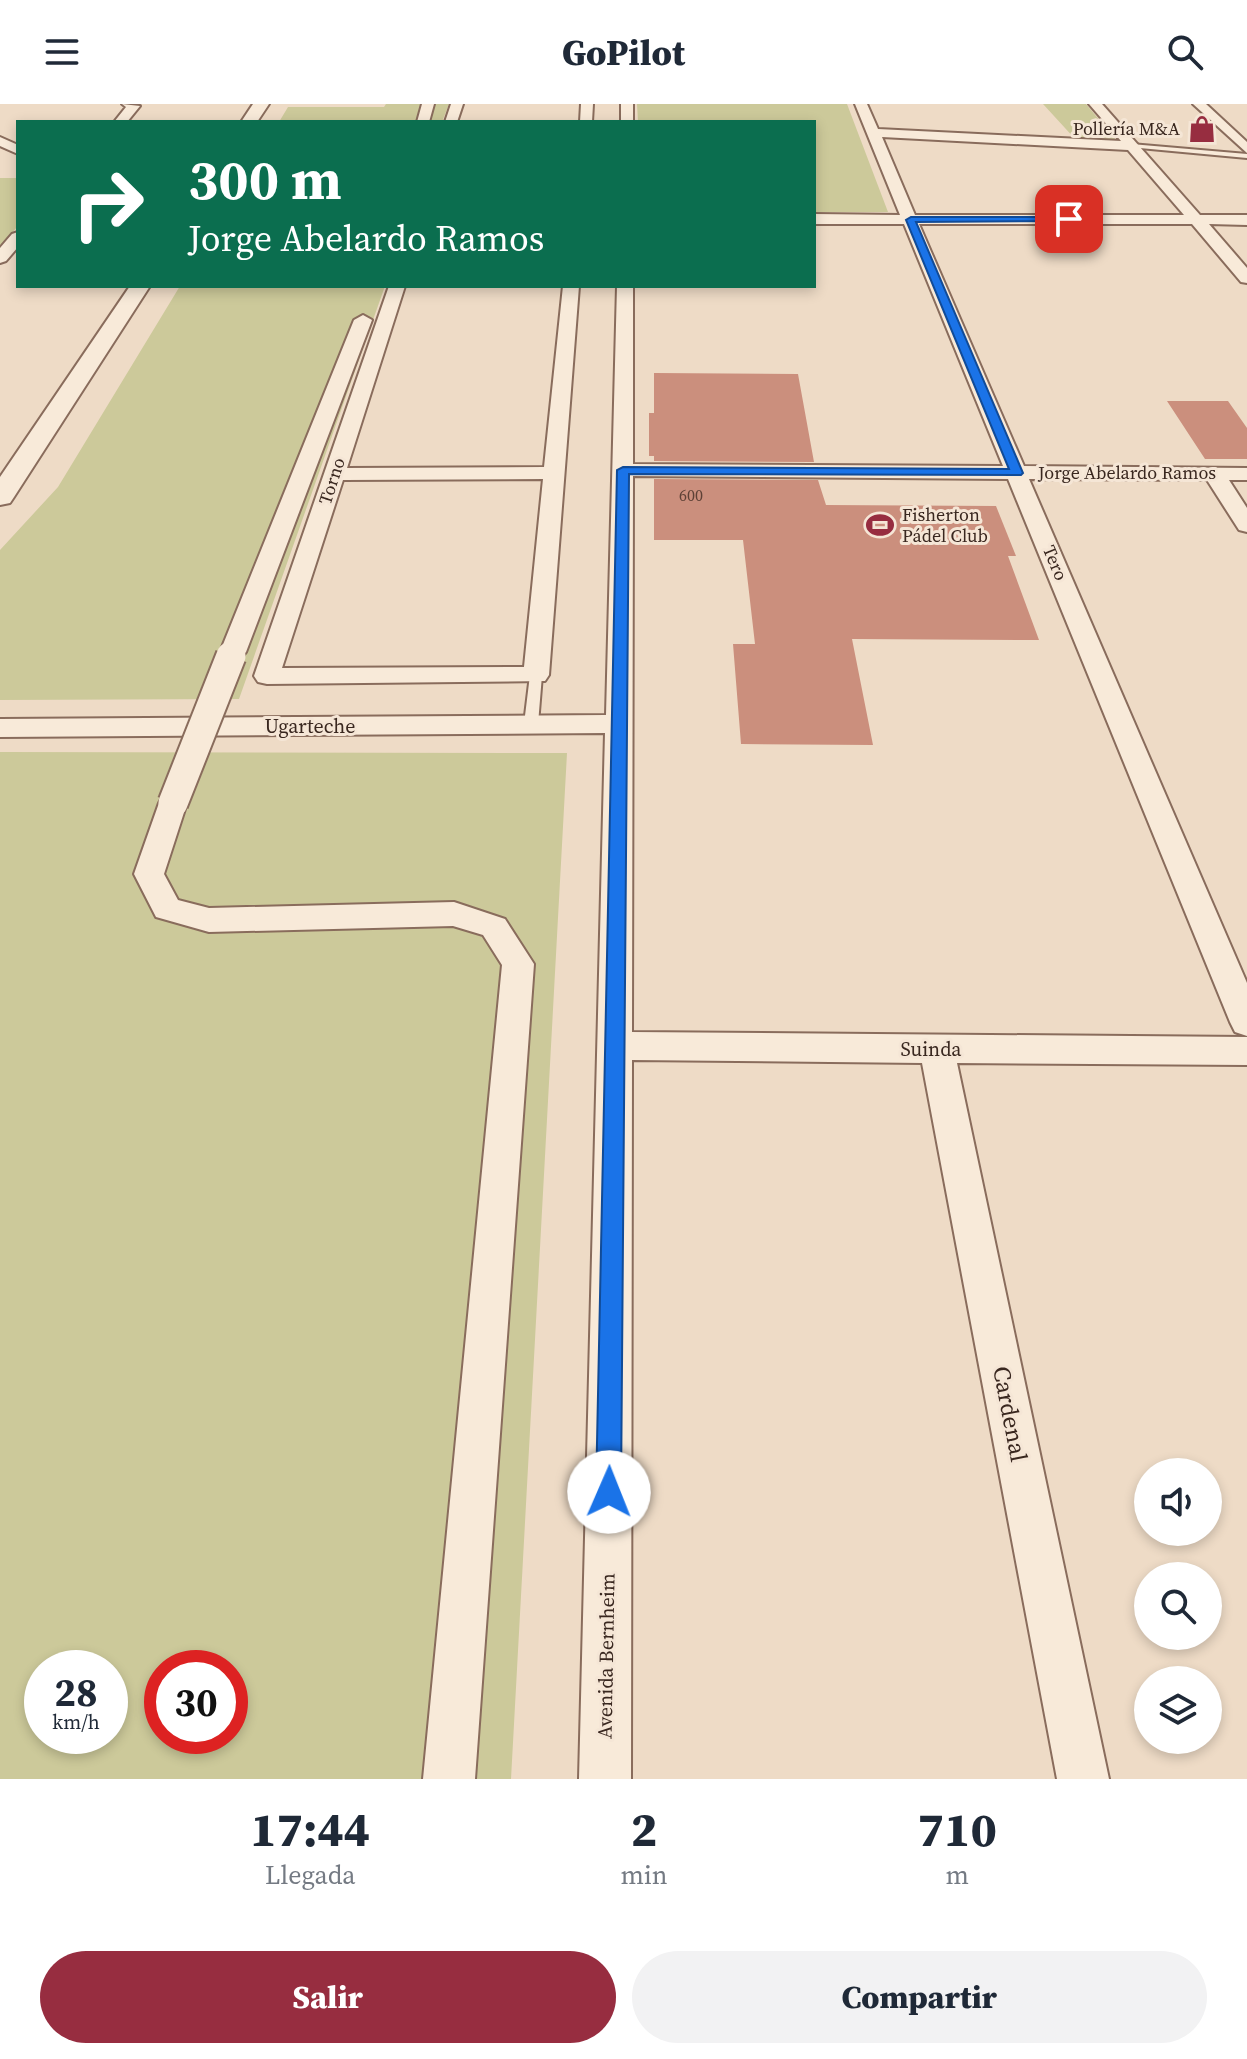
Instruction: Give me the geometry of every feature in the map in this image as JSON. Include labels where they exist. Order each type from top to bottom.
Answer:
[{"type":"street","points":[[122,120],[134,106],[128,104]]},
{"type":"street","name":"Tero","points":[[861,104],[1247,1022]]},
{"type":"street","points":[[1095,104],[1247,278]]},
{"type":"street","points":[[1199,104],[1247,149]]},
{"type":"street","points":[[873,133],[1131,146]]},
{"type":"street","points":[[816,219],[1247,220]]},
{"type":"street","points":[[0,258],[16,239]]},
{"type":"street","points":[[0,497],[139,288]]},
{"type":"street","points":[[374,288],[173,803],[149,874],[167,909],[209,920],[454,914],[494,927],[518,964],[449,1779]]},
{"type":"street","name":"Torno","points":[[393,676],[267,676],[396,288]]},
{"type":"street","points":[[381,725],[393,676],[536,675],[571,288]]},
{"type":"street","name":"Avenida Bernheim","points":[[605,1779],[625,288]]},
{"type":"street","name":"Jorge Abelardo Ramos","points":[[623,470],[1247,474]]},
{"type":"street","points":[[334,474],[554,473]]},
{"type":"street","points":[[1214,474],[1247,525]]},
{"type":"street","name":"Ugarteche","points":[[0,728],[620,724]]},
{"type":"street","name":"Suinda","points":[[615,1046],[1247,1051]]},
{"type":"street","name":"Cardenal","points":[[937,1049],[1083,1779]]},
{"type":"lane","points":[[1131,146],[1247,156]]},
{"type":"lane","points":[[531,724],[536,675]]},
{"type":"shaded area","points":[[386,104],[449,104],[443,120],[280,120],[288,107],[384,107]]},
{"type":"shaded area","points":[[637,104],[847,104],[888,212],[816,212],[816,120],[638,120]]},
{"type":"shaded area","points":[[1043,104],[1086,104],[1116,140],[1076,140]]},
{"type":"shaded area","points":[[0,178],[16,178],[16,228],[0,246]]},
{"type":"shaded area","points":[[179,288],[384,288],[239,699],[0,700],[0,550],[58,487]]},
{"type":"shaded area","points":[[0,752],[567,753],[511,1779],[0,1779]]},
{"type":"building","points":[[654,373],[798,374],[814,462],[654,461],[654,456],[649,456],[649,413],[654,413]]},
{"type":"building","points":[[1167,401],[1228,401],[1247,428],[1247,459],[1205,459]]},
{"type":"building","points":[[654,479],[818,480],[826,505],[996,506],[1016,556],[1008,556],[1039,640],[852,639],[873,745],[741,744],[733,644],[755,644],[743,540],[654,540]]},
{"type":"place","name":"Pollería M&A","points":[[1202,129]]},
{"type":"place","name":"Fisherton Pádel Club","points":[[880,525]]},
{"type":"route","points":[[609,1492],[623,470],[1017,473],[911,220],[1069,219]]}]
